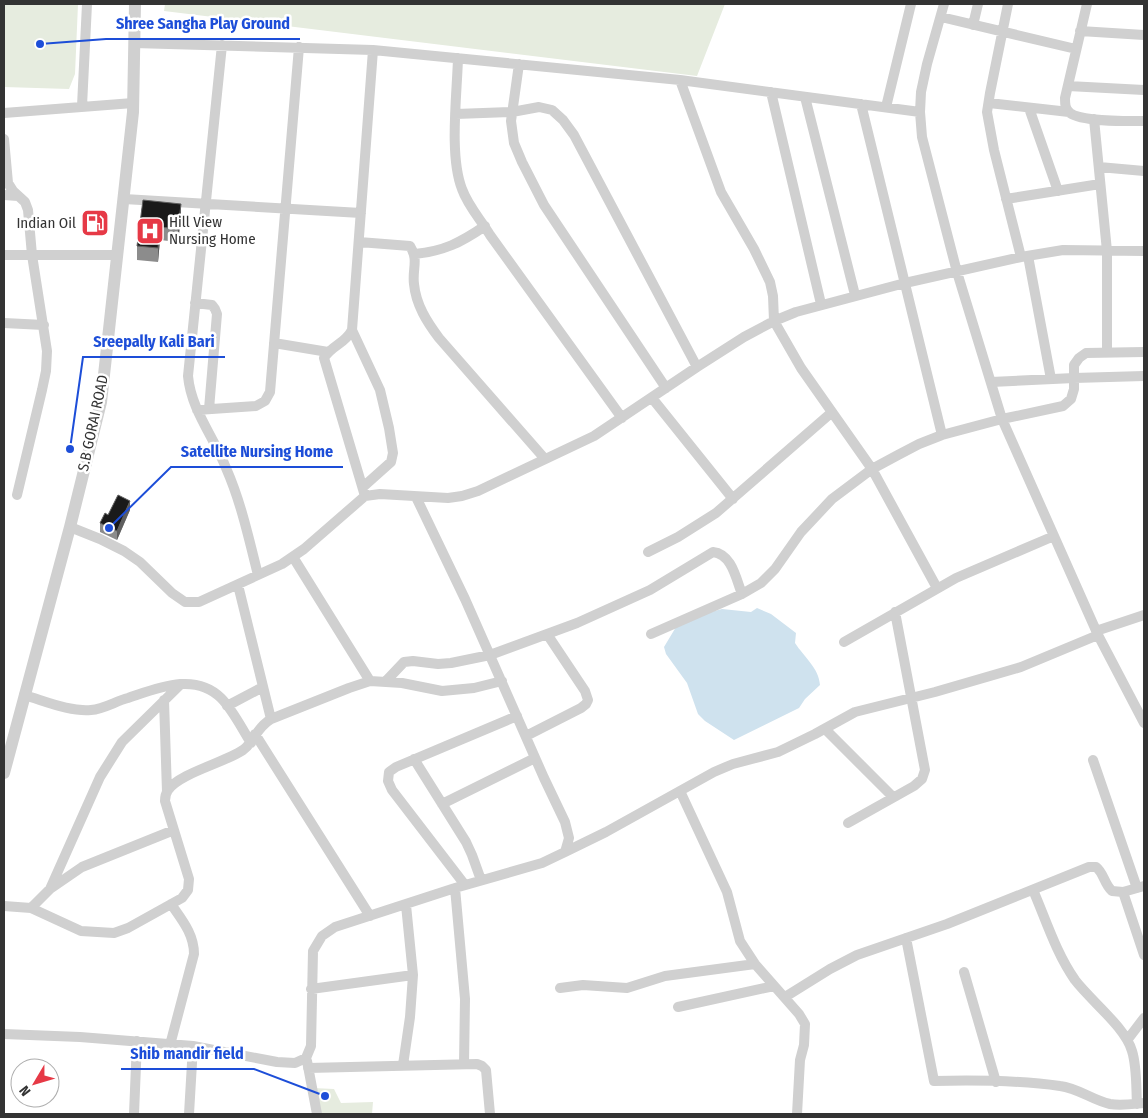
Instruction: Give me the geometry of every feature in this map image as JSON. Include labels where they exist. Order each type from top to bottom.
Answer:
[{"type":"street","points":[[82,106],[87,4]]},
{"type":"street","name":"S.B GORAI ROAD","points":[[4,773],[70,527],[101,402],[133,103],[135,4]]},
{"type":"street","points":[[886,108],[911,4]]},
{"type":"street","points":[[944,4],[927,64],[921,92],[920,112],[922,137],[957,272],[1002,419],[1097,633],[1144,723]]},
{"type":"street","points":[[973,25],[978,4]]},
{"type":"street","points":[[1008,4],[988,112],[992,143],[1006,200],[1024,257],[1051,379]]},
{"type":"street","points":[[1069,112],[1065,106],[1065,98],[1087,4]]},
{"type":"street","points":[[941,18],[1076,49]]},
{"type":"street","points":[[1080,31],[1144,35]]},
{"type":"street","points":[[134,43],[373,50],[680,80],[920,112]]},
{"type":"street","points":[[222,45],[188,376],[190,393],[197,410],[216,444],[235,490],[258,575]]},
{"type":"street","points":[[197,410],[256,406],[265,402],[270,392],[299,47]]},
{"type":"street","points":[[364,492],[324,358],[328,352],[348,338],[352,330],[373,50]]},
{"type":"street","points":[[458,58],[456,169],[462,190],[485,226],[622,418]]},
{"type":"street","points":[[519,64],[511,121],[514,143],[544,205],[666,388]]},
{"type":"street","points":[[680,80],[721,192],[770,282],[773,296],[774,321],[787,347],[831,413],[872,469],[937,588]]},
{"type":"street","points":[[1068,86],[1144,90]]},
{"type":"street","points":[[771,92],[821,304]]},
{"type":"street","points":[[805,97],[855,296]]},
{"type":"street","points":[[4,113],[133,103]]},
{"type":"street","points":[[989,103],[1069,112],[1076,116],[1094,119],[1144,121]]},
{"type":"street","points":[[861,104],[942,435]]},
{"type":"street","points":[[456,114],[512,112],[539,107],[552,110],[563,120],[574,135],[696,367]]},
{"type":"street","points":[[1030,108],[1058,191]]},
{"type":"street","points":[[1094,119],[1107,251],[1108,352]]},
{"type":"street","points":[[4,140],[8,183],[24,202],[28,210],[32,255],[47,351],[46,371],[17,495]]},
{"type":"street","points":[[1099,167],[1144,171]]},
{"type":"street","points":[[1006,200],[1100,184]]},
{"type":"street","points":[[4,196],[18,196]]},
{"type":"street","points":[[124,199],[361,213]]},
{"type":"street","points":[[415,254],[432,252],[457,244],[485,226]]},
{"type":"street","points":[[359,242],[410,246],[415,254],[414,282],[416,298],[426,320],[439,338],[545,459]]},
{"type":"street","points":[[364,492],[448,498],[478,491],[594,436],[744,337],[774,321],[821,304],[905,283],[1063,250],[1144,251]]},
{"type":"street","points":[[4,255],[117,255]]},
{"type":"street","points":[[195,303],[212,304],[216,314],[209,409]]},
{"type":"street","points":[[4,323],[44,325]]},
{"type":"street","points":[[70,527],[100,538],[124,551],[140,562],[172,593],[185,602],[199,602],[282,564],[293,557],[364,492],[391,462],[394,453],[390,428],[380,390],[352,330]]},
{"type":"street","points":[[274,344],[328,352]]},
{"type":"street","points":[[651,634],[742,594],[761,583],[775,569],[801,532],[832,499],[872,469],[919,444],[942,435],[1002,419],[1063,406],[1071,399],[1074,389],[1074,365],[1086,353],[1144,352]]},
{"type":"street","points":[[991,382],[1144,376]]},
{"type":"street","points":[[652,398],[733,499]]},
{"type":"street","points":[[648,552],[698,526],[733,499],[831,413]]},
{"type":"street","points":[[416,497],[490,654],[565,822],[569,838],[565,852]]},
{"type":"street","points":[[844,642],[937,588],[1054,536]]},
{"type":"street","points":[[386,681],[404,662],[451,663],[490,654],[547,634],[657,587],[713,552],[721,553],[728,559],[742,594]]},
{"type":"street","points":[[293,557],[370,681]]},
{"type":"street","points":[[238,584],[271,719]]},
{"type":"street","points":[[848,823],[922,779],[925,770],[895,612]]},
{"type":"street","points":[[317,1114],[307,1063],[312,1046],[311,989],[313,951],[322,936],[336,927],[542,862],[606,832],[714,772],[733,764],[778,752],[855,712],[1021,667],[1144,614]]},
{"type":"street","points":[[526,736],[581,708],[588,700],[585,691],[547,634]]},
{"type":"street","points":[[4,906],[31,908],[80,931],[114,933],[128,928],[182,898],[188,890],[189,879],[164,801],[167,792],[173,784],[242,750],[262,725],[271,719],[370,681],[386,681],[442,691],[474,688],[502,681]]},
{"type":"street","points":[[24,695],[76,710],[92,710],[162,687],[197,683],[209,688],[222,699],[253,738],[370,916]]},
{"type":"street","points":[[50,889],[100,776],[110,760],[122,742],[181,684]]},
{"type":"street","points":[[227,706],[263,687]]},
{"type":"street","points":[[164,700],[167,792]]},
{"type":"street","points":[[464,1064],[465,999],[460,887],[392,790],[388,781],[389,772],[414,759],[517,716]]},
{"type":"street","points":[[825,729],[893,797]]},
{"type":"street","points":[[442,804],[535,758]]},
{"type":"street","points":[[414,759],[472,855],[481,880]]},
{"type":"street","points":[[784,997],[842,962],[947,924],[1089,867],[1096,867],[1100,870],[1107,887],[1112,891],[1123,892],[1141,887],[1092,760]]},
{"type":"street","points":[[680,791],[727,892],[740,941],[755,964],[799,1014],[805,1024],[805,1035],[800,1060],[797,1114]]},
{"type":"street","points":[[31,908],[50,889],[82,867],[174,830]]},
{"type":"street","points":[[906,938],[934,1080],[1059,1086],[1078,1090],[1109,1104],[1140,1104],[1132,1051],[1128,1039],[1088,995],[1065,964],[1033,890]]},
{"type":"street","points":[[1123,892],[1144,956]]},
{"type":"street","points":[[170,1045],[194,954],[194,943],[189,930],[171,904]]},
{"type":"street","points":[[402,1065],[410,1017],[412,975],[406,905]]},
{"type":"street","points":[[560,988],[575,985],[628,988],[666,976],[755,964]]},
{"type":"street","points":[[964,972],[996,1082]]},
{"type":"street","points":[[311,989],[412,975]]},
{"type":"street","points":[[678,1006],[774,986]]},
{"type":"street","points":[[1128,1039],[1144,1018]]},
{"type":"street","points":[[4,1034],[80,1037],[193,1046],[277,1062],[402,1065],[477,1064],[486,1070],[490,1114]]},
{"type":"street","points":[[134,1114],[137,1041]]},
{"type":"street","points":[[189,1114],[193,1046]]},
{"type":"shaded area","points":[[4,4],[78,4],[75,74],[69,89],[4,87]]},
{"type":"shaded area","points":[[165,4],[725,4],[697,76],[164,11]]},
{"type":"shaded area","points":[[313,1088],[334,1089],[341,1103],[373,1102],[372,1114],[313,1114]]},
{"type":"water","points":[[757,608],[771,614],[796,633],[795,643],[817,673],[820,685],[805,699],[799,708],[734,740],[705,721],[698,714],[687,683],[666,654],[664,647],[676,627],[707,613],[722,609],[751,612]]},
{"type":"building","points":[[143,200],[181,204],[178,229],[160,227],[158,248],[137,246]]},
{"type":"building","points":[[118,495],[130,501],[117,531],[100,523],[105,513],[108,515]]},
{"type":"place","name":"Shree Sangha Play Ground","points":[[40,44]]},
{"type":"place","name":"Indian Oil","points":[[95,223]]},
{"type":"place","name":"Hill View Nursing Home","points":[[150,231]]},
{"type":"place","name":"Sreepally Kali Bari","points":[[70,449]]},
{"type":"place","name":"Satellite Nursing Home","points":[[109,528]]},
{"type":"place","name":"Shib mandir field","points":[[325,1096]]}]
